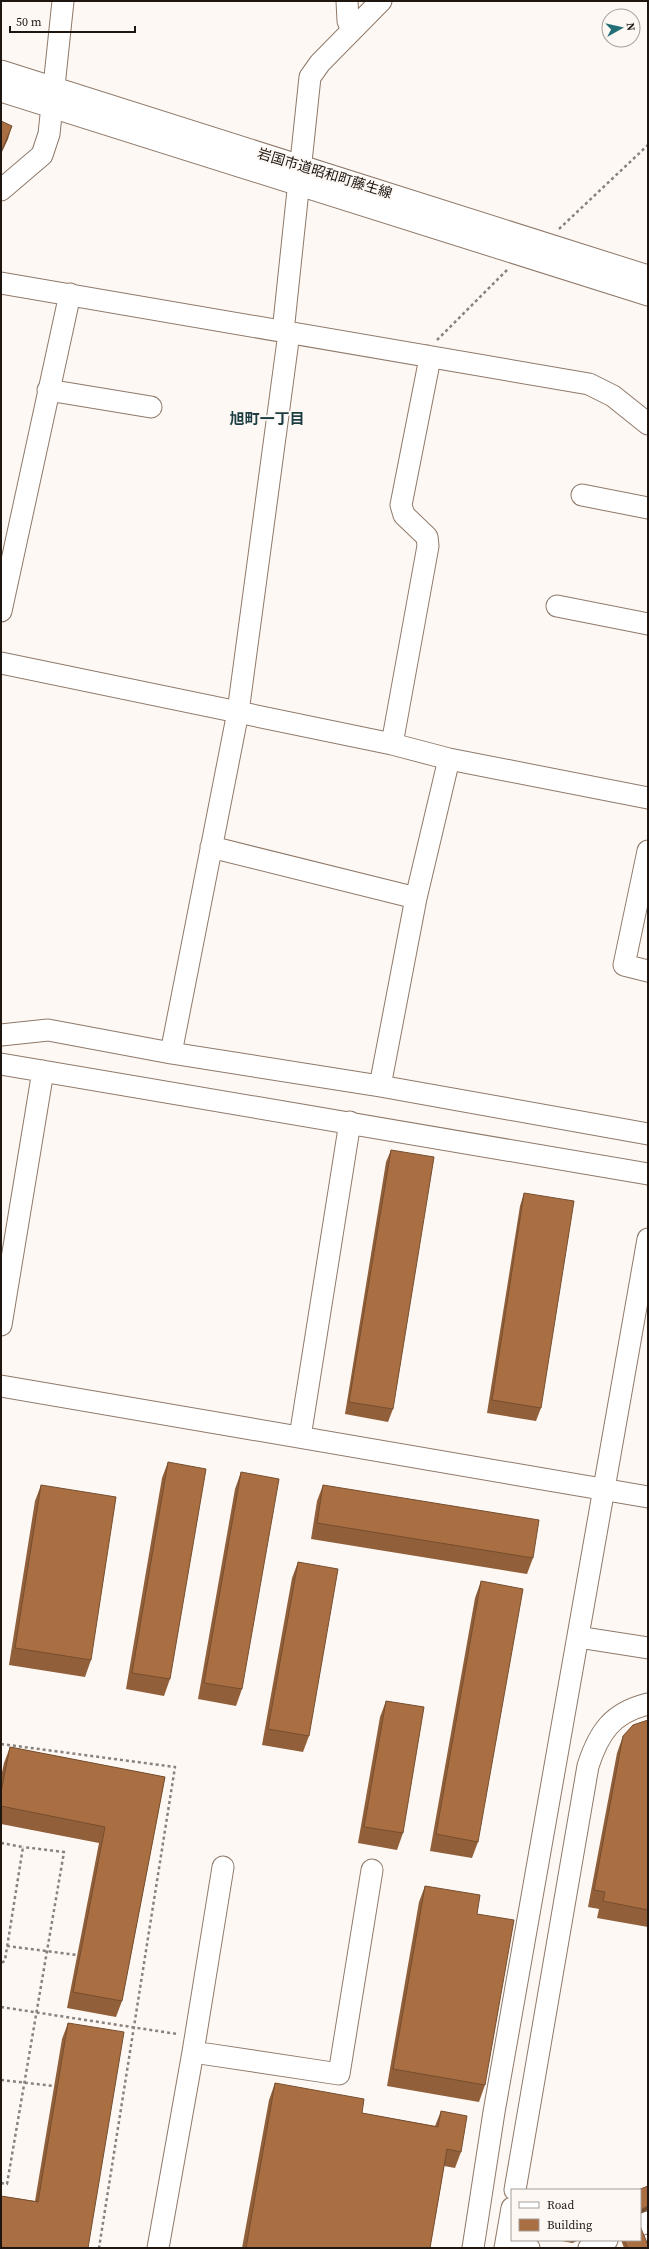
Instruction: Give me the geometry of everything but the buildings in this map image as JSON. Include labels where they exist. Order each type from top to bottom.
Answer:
[{"type":"street","points":[[1,190],[42,155],[48,134],[63,1]]},
{"type":"street","points":[[347,1],[348,21],[352,30]]},
{"type":"street","points":[[171,1053],[238,712],[286,333],[310,77],[320,63],[381,1]]},
{"type":"street","name":"岩国市道昭和町藤生線","points":[[1,71],[52,97],[301,176],[550,245],[648,276]]},
{"type":"street","name":"岩国市道昭和町藤生線","points":[[1,92],[52,97]]},
{"type":"street","name":"岩国市道昭和町藤生線","points":[[301,176],[515,254],[648,295]]},
{"type":"street","points":[[1,283],[588,384],[613,396],[648,424]]},
{"type":"street","points":[[1,610],[70,294]]},
{"type":"street","points":[[392,744],[428,546],[427,537],[404,515],[401,505],[429,363],[427,356]]},
{"type":"street","points":[[48,390],[151,407]]},
{"type":"street","points":[[582,496],[648,508]]},
{"type":"street","points":[[557,606],[648,624]]},
{"type":"street","points":[[1,663],[392,744],[449,759],[648,798]]},
{"type":"street","points":[[380,1086],[416,898],[449,759]]},
{"type":"street","points":[[211,847],[416,898]]},
{"type":"street","points":[[648,851],[624,965],[648,971]]},
{"type":"street","points":[[1,1035],[48,1030],[171,1053],[380,1086],[648,1134]]},
{"type":"street","points":[[1,1064],[350,1122],[648,1174]]},
{"type":"street","points":[[1,1325],[43,1071]]},
{"type":"street","points":[[300,1437],[350,1122]]},
{"type":"street","points":[[473,2248],[494,2112],[648,1239]]},
{"type":"street","points":[[1,1386],[648,1497]]},
{"type":"street","points":[[578,1637],[648,1648]]},
{"type":"street","points":[[515,2189],[588,1766],[595,1744],[610,1723],[632,1708],[648,1704]]},
{"type":"street","points":[[158,2248],[194,2045],[223,1867]]},
{"type":"street","points":[[194,2045],[339,2074],[372,1870]]},
{"type":"street","points":[[505,2248],[511,2214]]},
{"type":"street","points":[[521,2241],[529,2248]]},
{"type":"street","points":[[589,2248],[605,2241]]},
{"type":"path","points":[[550,245],[554,233],[648,145]]},
{"type":"path","points":[[427,356],[438,338],[512,266],[515,254]]},
{"type":"path","points":[[1,1744],[175,1767],[99,2248]]},
{"type":"path","points":[[1,1843],[64,1852],[8,2184],[1,2183]]},
{"type":"path","points":[[1,1964],[5,1960],[8,1946],[23,1847]]},
{"type":"path","points":[[8,1946],[77,1955]]},
{"type":"path","points":[[1,2007],[194,2045]]},
{"type":"path","points":[[1,2080],[54,2086]]},
{"type":"district","name":"旭町一丁目","points":[[267,419]]}]
